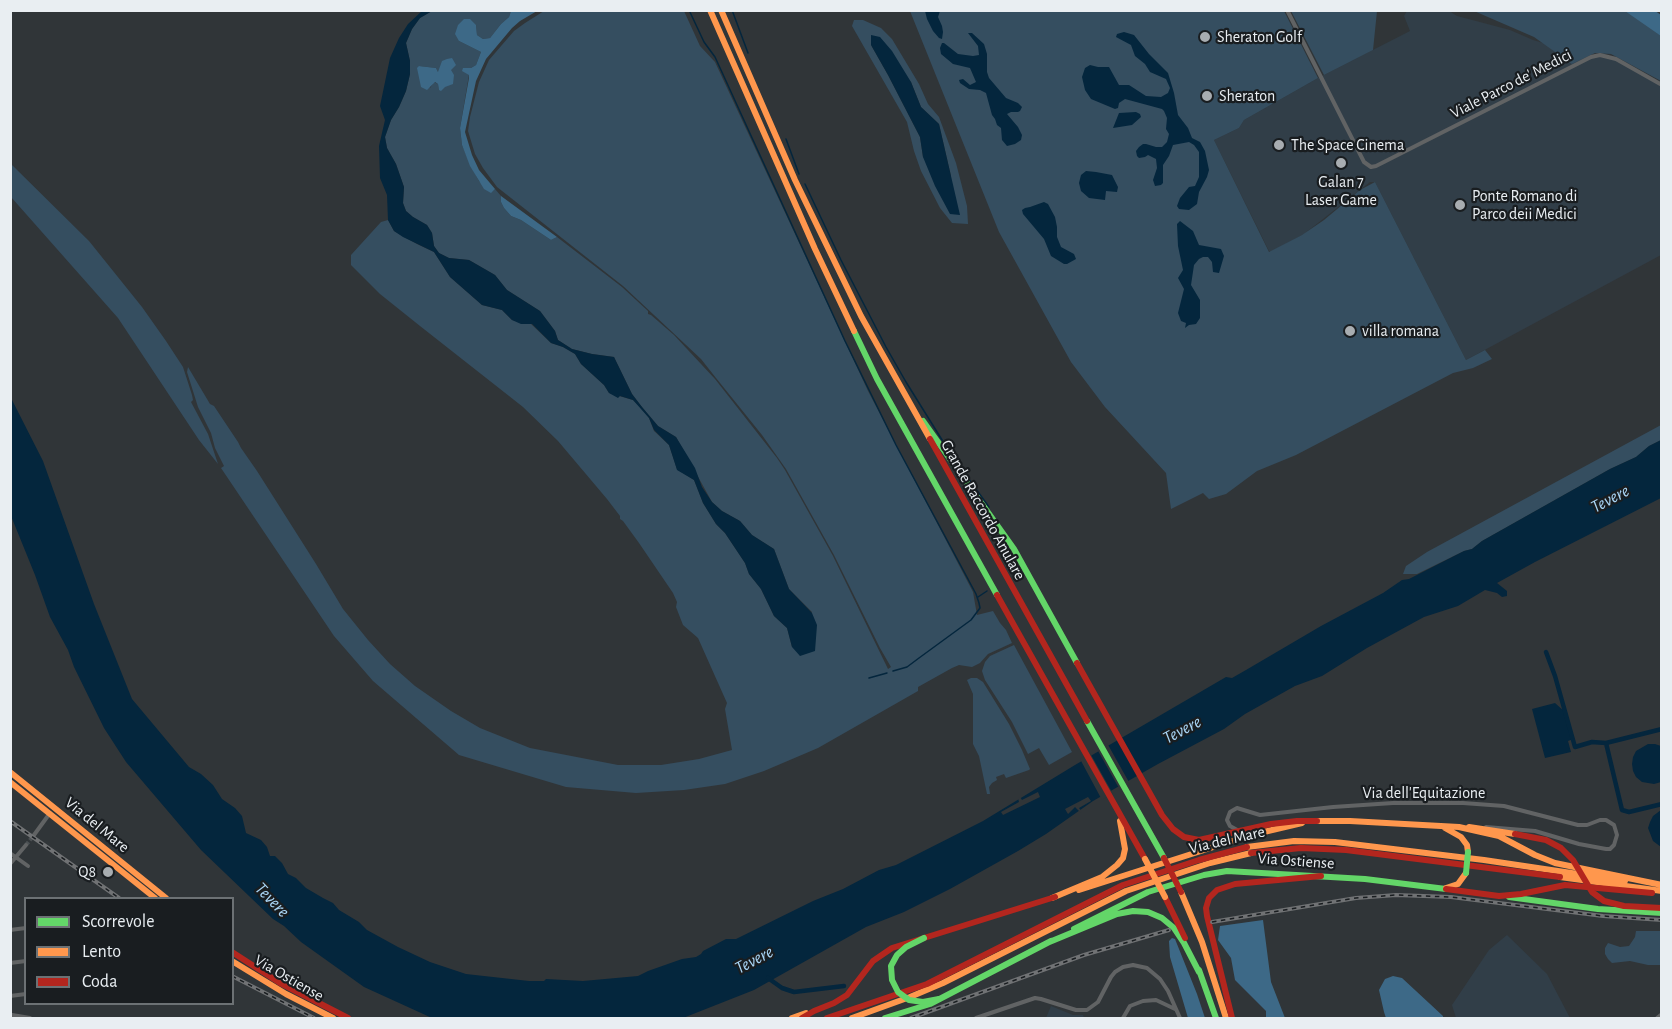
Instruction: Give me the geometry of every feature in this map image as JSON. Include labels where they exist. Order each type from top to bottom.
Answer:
[{"type":"main road","name":"Grande Raccordo Anulare","points":[[705,10],[729,56]]},
{"type":"main road","name":"Grande Raccordo Anulare","points":[[711,10],[729,56],[827,275],[877,379],[1165,897],[1185,937],[1216,1018]]},
{"type":"main road","name":"Grande Raccordo Anulare","points":[[721,10],[828,251],[861,316],[1164,858],[1202,942],[1226,1018]]},
{"type":"main road","points":[[905,398],[1003,532],[1027,571],[1166,822],[1178,834],[1194,840],[1204,840],[1278,823],[1317,821]]},
{"type":"main road","name":"Via del Mare","points":[[10,772],[165,897]]},
{"type":"main road","points":[[10,782],[154,897]]},
{"type":"main road","points":[[1052,898],[1108,873],[1120,861],[1125,849],[1122,825],[1113,802]]},
{"type":"main road","name":"Via Ostiense","points":[[924,938],[1251,835],[1317,821],[1477,827],[1514,831],[1546,840],[1561,848],[1573,860],[1592,892],[1604,901],[1624,906],[1662,908]]},
{"type":"main road","points":[[1439,889],[1458,884],[1466,873],[1468,852],[1467,845],[1461,837],[1441,827]]},
{"type":"main road","points":[[1459,827],[1495,834],[1555,863],[1662,889]]},
{"type":"main road","name":"Via del Mare","points":[[827,1018],[927,984],[1123,885],[1189,863],[1252,846],[1294,841],[1346,843],[1543,868],[1662,889]]},
{"type":"main road","name":"Via del Mare","points":[[852,1018],[943,983],[1126,891],[1210,863],[1258,852],[1301,848],[1346,850],[1662,889]]},
{"type":"main road","name":"Via Ostiense","points":[[886,1018],[926,1006],[1136,897],[1204,875],[1232,871],[1365,879],[1598,909],[1662,913]]},
{"type":"main road","points":[[1232,1018],[1207,916],[1206,908],[1209,898],[1218,890],[1235,884],[1321,876]]},
{"type":"main road","points":[[1499,896],[1563,885],[1662,889]]},
{"type":"main road","points":[[1047,943],[1117,914],[1133,911],[1148,912],[1162,918],[1174,928],[1199,972]]},
{"type":"main road","points":[[924,938],[906,947],[897,955],[891,966],[892,981],[898,992],[909,1000],[920,1002],[939,999]]},
{"type":"main road","points":[[792,1018],[834,1003],[854,988],[871,964],[883,953],[902,944],[924,938]]},
{"type":"main road","points":[[234,953],[271,978],[348,1018]]},
{"type":"main road","name":"Via Ostiense","points":[[234,962],[333,1018]]},
{"type":"main road","points":[[802,1018],[814,1011]]},
{"type":"street","name":"Viale Parco de' Medici","points":[[1287,10],[1364,162],[1371,166],[1395,157],[1591,57],[1609,56],[1662,85]]},
{"type":"street","name":"Via dell'Equitazione","points":[[1239,831],[1230,826],[1227,820],[1229,814],[1236,808],[1260,815],[1411,802],[1500,806],[1578,825],[1606,820],[1614,825],[1617,832],[1615,843],[1609,849],[1574,843],[1546,833],[1514,831]]},
{"type":"street","points":[[33,835],[50,813]]},
{"type":"street","points":[[32,825],[38,829]]},
{"type":"street","points":[[10,864],[26,845]]},
{"type":"street","points":[[10,853],[28,866]]},
{"type":"street","points":[[976,1018],[1037,998],[1073,1010],[1087,1010],[1098,1002],[1115,972],[1130,965],[1143,966],[1152,971],[1162,982],[1180,1018]]},
{"type":"street","points":[[1123,1018],[1133,1005],[1156,1000],[1164,996],[1167,991]]},
{"type":"street","points":[[1156,1000],[1176,1010]]},
{"type":"street","points":[[1657,1018],[1662,1014]]},
{"type":"street","points":[[12,1016],[30,1018]]},
{"type":"shaded area","points":[[432,11],[511,11],[509,17],[490,38],[483,39],[477,35],[476,25],[459,41],[481,52],[469,75],[460,128],[462,145],[479,181],[491,192],[495,189],[501,196],[504,208],[511,216],[551,240],[557,237],[622,287],[648,311],[648,314],[674,335],[715,379],[785,470],[833,556],[888,669],[891,667],[834,555],[786,469],[762,435],[701,359],[623,286],[497,187],[475,154],[468,131],[479,82],[489,60],[514,31],[525,23],[544,11],[684,11],[700,46],[715,62],[868,391],[973,592],[977,615],[993,611],[1012,643],[988,654],[980,663],[972,667],[959,665],[952,668],[918,687],[918,691],[818,748],[764,771],[725,784],[684,790],[636,793],[566,787],[459,755],[373,681],[334,636],[221,468],[224,466],[198,407],[187,372],[188,367],[210,404],[214,406],[257,471],[343,609],[390,664],[415,686],[480,728],[530,748],[618,765],[661,765],[699,759],[732,750],[725,709],[727,703],[698,638],[683,625],[673,593],[607,499],[558,441],[523,407],[380,294],[351,265],[351,255],[381,222],[388,220],[394,231],[434,252],[450,277],[482,305],[502,310],[512,320],[531,324],[551,343],[575,354],[581,364],[604,385],[609,393],[633,400],[640,407],[649,418],[654,431],[669,445],[677,469],[694,480],[703,503],[716,524],[725,533],[745,563],[774,616],[787,628],[792,647],[812,612],[789,589],[774,549],[752,535],[740,521],[722,511],[712,502],[676,437],[658,426],[642,407],[632,394],[614,357],[572,349],[558,340],[555,331],[540,311],[507,290],[495,275],[469,260],[449,258],[439,253],[434,246],[432,233],[427,225],[406,211],[403,203],[404,187],[396,164],[387,148],[385,137],[406,91],[410,61],[406,43],[420,18]],"holes":[[[419,66],[436,68],[438,72],[439,90],[438,84],[434,82],[430,88]]]},
{"type":"shaded area","points":[[511,11],[537,11],[512,28],[486,59],[476,81],[465,132],[479,170],[495,189],[491,193],[484,189],[470,166],[462,145],[460,128],[469,78],[469,75],[462,71],[463,68],[476,65],[481,52],[459,41],[455,34],[458,25],[464,19],[470,19],[476,25],[477,35],[483,39],[490,38],[509,17]]},
{"type":"shaded area","points":[[910,11],[1284,11],[1318,78],[1244,120],[1239,128],[1214,140],[1269,252],[1302,235],[1360,190],[1375,182],[1466,360],[1485,350],[1492,359],[1473,368],[1453,373],[1296,455],[1257,471],[1226,494],[1209,499],[1203,493],[1171,509],[1166,473],[1105,407],[1071,362],[999,232]]},
{"type":"shaded area","points":[[1291,11],[1377,11],[1373,50],[1324,75]]},
{"type":"shaded area","points":[[1407,11],[1449,11],[1457,16],[1510,30],[1533,40],[1591,57],[1609,56],[1661,85],[1661,255],[1466,360],[1375,182],[1370,182],[1304,234],[1271,252],[1214,140],[1239,128],[1244,120],[1318,78],[1410,31],[1404,16]]},
{"type":"shaded area","points":[[1474,11],[1655,11],[1661,15],[1661,81],[1611,54],[1595,53],[1572,64],[1534,37]]},
{"type":"shaded area","points":[[1625,11],[1655,11],[1661,15],[1661,36]]},
{"type":"shaded area","points":[[854,20],[863,20],[881,28],[892,39],[919,84],[928,104],[939,117],[956,163],[967,206],[968,224],[952,223],[940,208],[921,171],[907,122],[852,26]],"holes":[[[871,45],[911,82],[921,107],[939,124],[951,176],[923,157],[920,137]]]},
{"type":"shaded area","points":[[452,58],[456,65],[451,70],[454,75],[453,84],[441,91],[435,82],[427,90],[421,87],[417,68],[419,66],[436,68],[438,72],[442,61]]},
{"type":"shaded area","points":[[10,163],[89,241],[166,341],[183,367],[192,395],[191,402],[208,434],[218,464],[199,440],[118,318],[11,197]]},
{"type":"shaded area","points":[[501,196],[557,237],[551,240],[511,216],[501,202]]},
{"type":"shaded area","points":[[1661,425],[1661,440],[1636,457],[1610,469],[1482,541],[1472,549],[1417,574],[1403,574],[1406,566],[1427,552]]},
{"type":"shaded area","points":[[1014,645],[1072,752],[1049,765],[1039,748],[1028,754],[982,671],[990,656]]},
{"type":"shaded area","points":[[977,678],[983,682],[1009,724],[1030,769],[1006,778],[1004,774],[996,777],[997,780],[989,787],[990,794],[987,794],[979,756],[973,744],[973,694],[967,680]]},
{"type":"shaded area","points":[[1263,920],[1271,982],[1285,1018],[1266,1018],[1266,1011],[1235,980],[1231,958],[1218,940],[1220,926]]},
{"type":"shaded area","points":[[1636,931],[1661,931],[1661,965],[1630,961],[1612,963],[1608,959],[1605,948],[1608,943],[1620,947],[1629,946]]},
{"type":"shaded area","points":[[1507,935],[1547,974],[1570,1018],[1456,1018],[1452,1005],[1489,950]]},
{"type":"shaded area","points":[[1172,938],[1175,939],[1205,1018],[1188,1018],[1170,957],[1169,941]]},
{"type":"shaded area","points":[[1393,976],[1402,978],[1443,1018],[1386,1018],[1379,990],[1385,979]]},
{"type":"shaded area","points":[[1051,1006],[1073,1015],[1083,1015],[1084,1018],[1046,1018]]},
{"type":"water","points":[[422,11],[432,11],[420,18],[406,43],[410,74],[406,91],[385,137],[387,148],[396,164],[404,187],[403,203],[406,211],[427,225],[432,233],[434,246],[439,253],[449,258],[469,260],[495,275],[507,290],[540,311],[555,331],[558,340],[572,349],[614,357],[632,394],[642,407],[658,426],[676,437],[712,502],[722,511],[740,521],[752,535],[774,549],[789,589],[812,613],[817,625],[815,651],[800,656],[792,647],[787,628],[774,616],[745,563],[725,533],[716,524],[703,503],[694,480],[677,470],[669,445],[654,430],[649,418],[633,400],[620,396],[618,398],[609,393],[604,385],[581,364],[575,354],[551,343],[532,324],[521,324],[512,320],[502,310],[482,305],[450,277],[434,252],[394,231],[388,220],[387,195],[380,178],[379,146],[385,120],[380,106],[390,58],[408,24]]},
{"type":"water","points":[[925,11],[940,11],[938,17],[942,26],[942,39],[933,31]]},
{"type":"water","points":[[1124,32],[1134,35],[1168,73],[1178,115],[1192,138],[1200,142],[1205,151],[1209,170],[1199,192],[1197,204],[1189,210],[1179,209],[1177,206],[1180,198],[1189,187],[1195,186],[1199,177],[1199,152],[1194,145],[1189,142],[1173,145],[1163,165],[1163,183],[1155,186],[1153,180],[1157,168],[1156,159],[1148,155],[1139,158],[1136,151],[1143,144],[1162,147],[1167,142],[1169,134],[1166,129],[1167,118],[1164,111],[1125,99],[1115,109],[1091,99],[1085,90],[1082,77],[1085,68],[1090,65],[1109,67],[1119,85],[1129,85],[1146,96],[1161,97],[1168,93],[1170,88],[1166,79],[1150,72],[1145,64],[1135,56],[1131,45],[1116,37],[1117,34]]},
{"type":"water","points":[[968,33],[972,33],[984,44],[989,78],[1006,98],[1022,107],[1018,112],[1007,114],[1022,135],[1021,140],[1015,144],[1007,146],[1002,140],[1001,128],[992,115],[986,93],[969,89],[960,83],[959,80],[963,79],[970,85],[976,82],[970,68],[953,64],[941,54],[940,48],[944,43],[958,54],[979,55],[978,46]]},
{"type":"water","points":[[871,35],[880,37],[892,51],[911,82],[921,107],[939,124],[960,215],[950,214],[935,186],[923,157],[920,137],[871,45]]},
{"type":"water","points":[[1136,112],[1141,117],[1132,125],[1113,128],[1119,113]]},
{"type":"water","points":[[1086,171],[1112,175],[1118,187],[1117,192],[1106,191],[1105,200],[1089,198],[1081,191],[1079,183],[1081,175]]},
{"type":"water","points":[[1044,202],[1048,204],[1055,217],[1057,237],[1061,247],[1074,254],[1076,259],[1067,264],[1051,256],[1044,239],[1023,214],[1022,210],[1025,208]]},
{"type":"water","points":[[1180,221],[1193,231],[1199,245],[1221,249],[1224,256],[1219,273],[1213,272],[1212,262],[1208,257],[1199,259],[1194,265],[1191,285],[1200,300],[1200,318],[1196,324],[1185,328],[1186,323],[1181,321],[1178,313],[1184,289],[1178,278],[1183,270],[1178,246],[1177,224]]},
{"type":"water","name":"Tevere","points":[[10,396],[43,461],[94,604],[132,699],[189,767],[213,785],[222,799],[242,816],[246,833],[261,840],[270,856],[275,856],[288,874],[306,888],[333,903],[367,930],[398,947],[430,962],[466,974],[529,981],[546,979],[583,981],[638,976],[682,959],[696,957],[726,939],[736,939],[879,870],[896,865],[983,821],[1226,677],[1232,678],[1402,580],[1409,579],[1472,549],[1482,541],[1610,469],[1636,457],[1661,440],[1661,498],[1497,583],[1507,591],[1507,596],[1502,597],[1485,590],[1458,606],[1424,617],[1322,676],[1295,686],[1245,714],[1224,729],[1093,801],[1046,834],[950,889],[904,912],[866,927],[754,990],[683,1018],[432,1018],[364,987],[273,919],[201,850],[126,762],[104,728],[50,617],[11,516]]},
{"type":"water","points":[[1555,703],[1565,712],[1573,739],[1568,741],[1571,752],[1545,758],[1532,709]]},
{"type":"water","points":[[1648,744],[1661,746],[1661,782],[1654,784],[1642,782],[1633,771],[1633,757],[1636,751]]},
{"type":"water","points":[[1661,810],[1661,847],[1653,841],[1648,828],[1653,816]]},
{"type":"pier","points":[[1107,743],[1130,784],[1120,790],[1097,749]]},
{"type":"pier","points":[[1090,753],[1113,794],[1102,800],[1080,759]]},
{"type":"pier","points":[[1038,792],[1040,797],[1003,815],[1001,812],[1019,802],[1018,798],[1022,800]]},
{"type":"pier","points":[[1088,797],[1091,801],[1079,808],[1081,813],[1075,807],[1068,814],[1065,809]]},
{"type":"waterway","points":[[689,10],[704,42],[715,57],[845,341],[896,445],[979,603],[980,608],[971,620],[907,667],[893,671]]},
{"type":"waterway","points":[[732,10],[748,53]]},
{"type":"waterway","points":[[786,139],[799,174]]},
{"type":"waterway","points":[[805,184],[886,347],[952,456]]},
{"type":"waterway","points":[[960,467],[989,507]]},
{"type":"waterway","points":[[978,597],[987,591]]},
{"type":"waterway","points":[[1546,652],[1575,747],[1592,742],[1606,743],[1622,810],[1629,812],[1662,804]]},
{"type":"waterway","points":[[869,678],[887,673]]},
{"type":"waterway","points":[[1606,743],[1662,729]]},
{"type":"waterway","points":[[768,978],[782,988],[794,992],[844,986]]},
{"type":"tunnel","points":[[26,845],[34,835]]},
{"type":"railway","points":[[10,821],[118,897]]},
{"type":"railway","points":[[1212,922],[1356,898],[1396,895],[1451,897],[1603,916],[1662,920]]},
{"type":"railway","points":[[911,1018],[1084,955],[1169,930]]},
{"type":"railway","points":[[234,977],[314,1018]]},
{"type":"traffic: fast","points":[[854,331],[877,379],[997,595]]},
{"type":"traffic: fast","points":[[923,421],[1014,549],[1077,663]]},
{"type":"traffic: fast","points":[[1087,721],[1164,858]]},
{"type":"traffic: fast","points":[[1466,873],[1468,852]]},
{"type":"traffic: fast","points":[[1074,929],[1148,892],[1204,875],[1227,871],[1365,879],[1446,889]]},
{"type":"traffic: fast","points":[[1509,897],[1598,909],[1662,913]]},
{"type":"traffic: fast","points":[[1047,943],[1117,914],[1133,911],[1148,912],[1162,918],[1174,928],[1199,972]]},
{"type":"traffic: fast","points":[[924,938],[906,947],[897,955],[891,966],[892,980],[898,992],[909,1000],[923,1002],[939,999]]},
{"type":"traffic: fast","points":[[885,1018],[930,1004],[1051,941]]},
{"type":"traffic: fast","points":[[1199,970],[1216,1018]]},
{"type":"traffic: slow","points":[[710,10],[815,249],[854,331]]},
{"type":"traffic: slow","points":[[721,10],[795,180],[861,316],[930,439]]},
{"type":"traffic: slow","points":[[10,772],[165,897]]},
{"type":"traffic: slow","points":[[10,782],[154,897]]},
{"type":"traffic: slow","points":[[1052,898],[1102,877],[1117,865],[1123,858],[1125,849],[1120,821]]},
{"type":"traffic: slow","points":[[1315,821],[1459,827],[1499,836],[1555,863],[1662,885]]},
{"type":"traffic: slow","points":[[1079,890],[1251,835],[1302,823]]},
{"type":"traffic: slow","points":[[1469,827],[1515,834]]},
{"type":"traffic: slow","points":[[1445,828],[1461,837],[1467,845],[1468,852]]},
{"type":"traffic: slow","points":[[1247,847],[1294,841],[1335,842],[1484,860],[1625,881]]},
{"type":"traffic: slow","points":[[852,1018],[943,983],[1126,891],[1210,863],[1251,853]]},
{"type":"traffic: slow","points":[[1145,859],[1165,897]]},
{"type":"traffic: slow","points":[[1446,888],[1458,884],[1466,873]]},
{"type":"traffic: slow","points":[[1560,877],[1662,891]]},
{"type":"traffic: slow","points":[[1181,892],[1202,942],[1226,1018]]},
{"type":"traffic: slow","points":[[234,962],[286,994],[333,1018]]},
{"type":"traffic: slow","points":[[792,1018],[806,1013]]},
{"type":"traffic: jam","points":[[930,439],[1087,721]]},
{"type":"traffic: jam","points":[[997,595],[1145,859]]},
{"type":"traffic: jam","points":[[1077,663],[1162,815],[1173,829],[1184,837],[1199,840],[1271,824],[1317,821]]},
{"type":"traffic: jam","points":[[1515,834],[1546,840],[1561,848],[1573,860],[1592,892],[1604,901],[1624,906],[1662,908]]},
{"type":"traffic: jam","points":[[827,1018],[927,984],[1123,885],[1247,847]]},
{"type":"traffic: jam","points":[[1251,853],[1301,848],[1346,850],[1560,877]]},
{"type":"traffic: jam","points":[[1164,858],[1181,892]]},
{"type":"traffic: jam","points":[[1232,1018],[1207,916],[1206,908],[1209,898],[1217,890],[1235,884],[1321,876]]},
{"type":"traffic: jam","points":[[1446,889],[1499,896],[1565,885],[1652,893]]},
{"type":"traffic: jam","points":[[802,1018],[847,995],[873,961],[892,948],[1055,897]]},
{"type":"traffic: jam","points":[[1165,897],[1185,938]]},
{"type":"traffic: jam","points":[[234,953],[280,983],[348,1018]]},
{"type":"place","name":"Sheraton Golf","points":[[1205,37]]},
{"type":"place","name":"Sheraton","points":[[1207,96]]},
{"type":"place","name":"The Space Cinema","points":[[1279,145]]},
{"type":"place","name":"Galan 7 Laser Game","points":[[1341,163]]},
{"type":"place","name":"Ponte Romano di Parco deii Medici","points":[[1460,205]]},
{"type":"place","name":"villa romana","points":[[1350,331]]},
{"type":"place","name":"Q8","points":[[108,872]]}]
